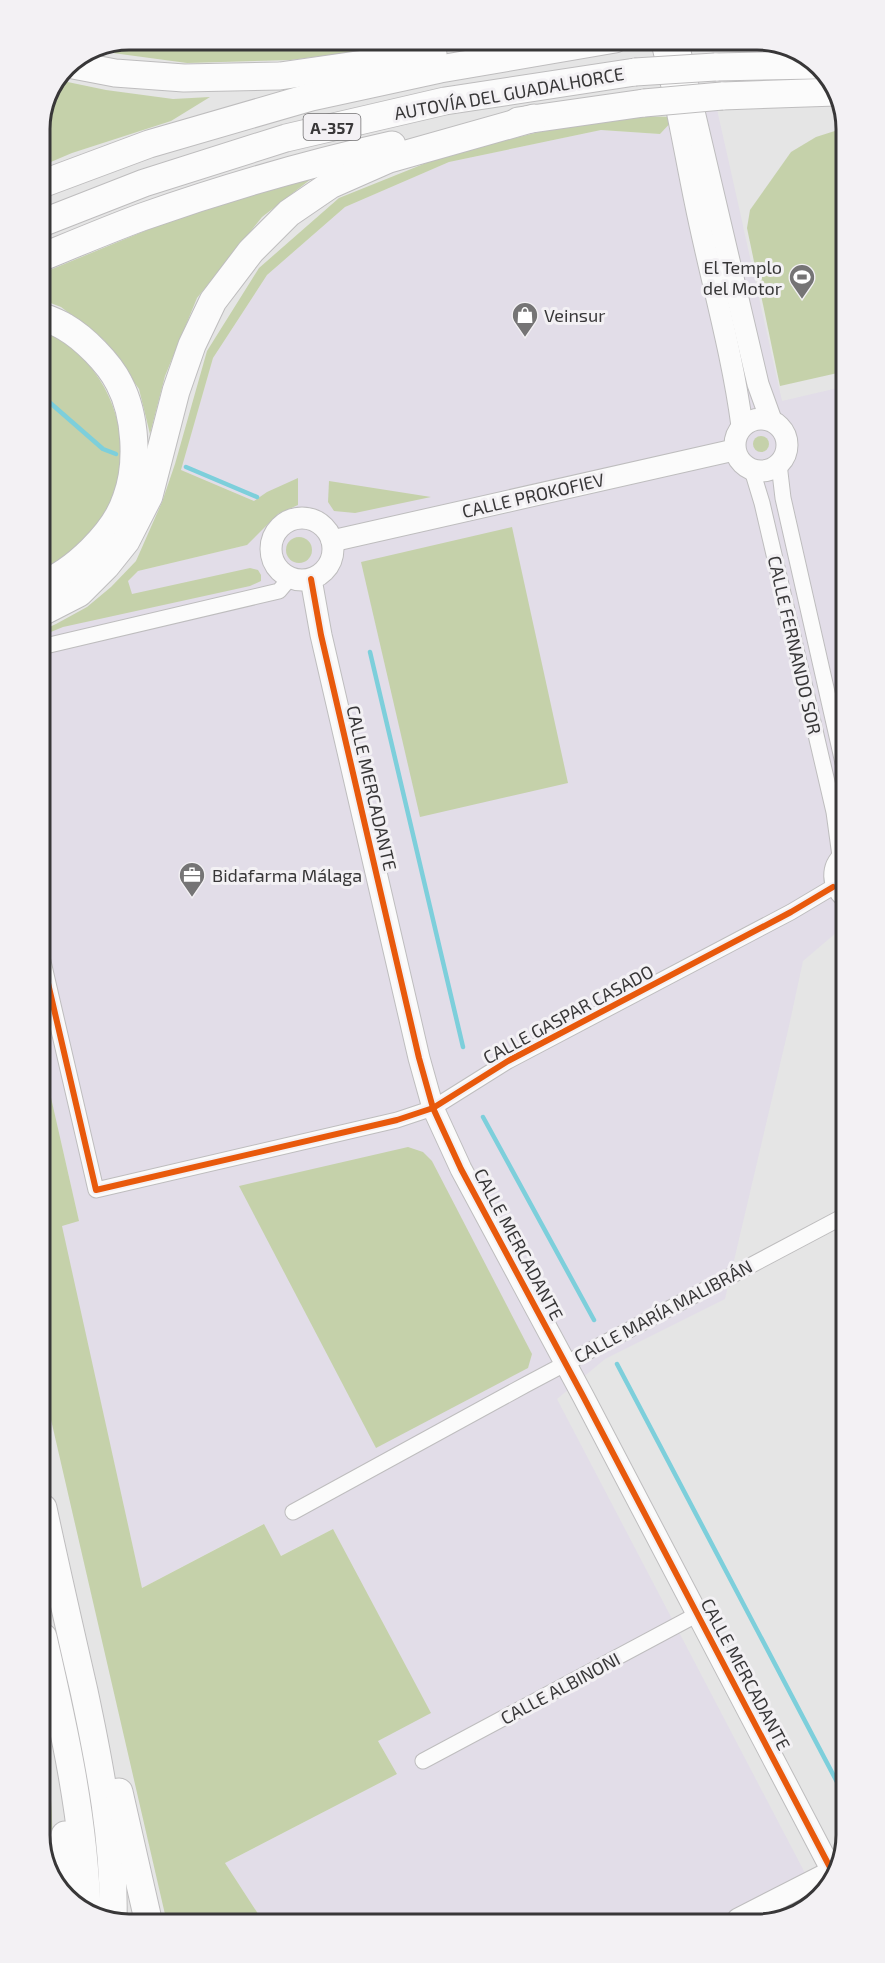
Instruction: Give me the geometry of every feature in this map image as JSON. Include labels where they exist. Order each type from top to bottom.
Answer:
[{"type":"highway","points":[[80,66],[115,73],[184,78],[280,75],[456,50]]},
{"type":"highway","name":"AUTOVÍA DEL GUADALHORCE","points":[[50,181],[149,144],[311,97],[440,69],[551,50]]},
{"type":"highway","name":"AUTOVÍA DEL GUADALHORCE","points":[[50,220],[144,183],[286,138],[445,101],[635,72],[714,67],[804,65]]},
{"type":"highway","points":[[50,254],[140,218],[251,181],[337,157],[431,136],[534,118],[644,103],[722,96],[826,92]]},
{"type":"highway","points":[[50,608],[79,593],[106,566],[126,541],[149,495],[176,391],[192,345],[213,301],[251,251],[290,213],[330,185],[389,159],[534,118]]},
{"type":"highway","points":[[50,320],[66,327],[95,350],[119,382],[133,420],[134,460],[126,500],[107,533],[80,562],[50,579]]},
{"type":"highway","points":[[50,597],[106,566]]},
{"type":"highway","points":[[50,1539],[103,1791],[110,1846],[113,1912]]},
{"type":"highway","points":[[50,1668],[77,1798],[86,1901]]},
{"type":"highway","points":[[81,1678],[100,1711],[146,1913]]},
{"type":"highway","points":[[64,1730],[59,1766],[64,1811],[65,1881]]},
{"type":"street","points":[[675,53],[758,384],[771,420],[782,430],[787,440],[787,451],[779,464],[762,472],[752,470],[738,459],[734,450],[734,441],[742,426],[751,420],[761,418],[771,420]]},
{"type":"street","points":[[675,53],[680,120],[694,201],[737,388],[742,426]]},
{"type":"street","name":"CALLE PROKOFIEV","points":[[332,541],[734,450]]},
{"type":"street","name":"CALLE FERNANDO SOR","points":[[779,464],[783,498],[836,732]]},
{"type":"street","name":"CALLE FERNANDO SOR","points":[[752,470],[762,503],[836,824]]},
{"type":"street","points":[[311,520],[320,524],[328,532],[332,541],[333,551],[327,568],[311,579],[290,578],[281,572],[271,554],[271,544],[275,534],[290,521],[311,520]]},
{"type":"street","points":[[50,645],[279,591],[290,578]]},
{"type":"street","name":"CALLE MERCADANTE","points":[[311,579],[321,635],[420,1058],[434,1108],[461,1169],[566,1363],[829,1864]]},
{"type":"street","points":[[836,863],[832,871],[833,887],[836,891]]},
{"type":"street","name":"CALLE GASPAR CASADO","points":[[50,992],[96,1190],[386,1123],[434,1108],[508,1061],[791,912],[833,887]]},
{"type":"street","name":"CALLE MARÍA MALIBRÁN","points":[[293,1512],[566,1363],[836,1220]]},
{"type":"street","name":"CALLE ALBINONI","points":[[423,1761],[698,1614]]},
{"type":"street","points":[[750,1914],[824,1876]]},
{"type":"shaded area","points":[[717,109],[782,401],[836,388],[836,933],[803,961],[725,1299],[605,1359],[557,1399],[813,1889],[796,1903],[782,1909],[757,1914],[258,1913],[225,1863],[397,1774],[378,1741],[430,1712],[333,1529],[280,1556],[263,1524],[142,1588],[61,1225],[79,1221],[50,1093],[50,627],[87,607],[111,587],[128,581],[138,571],[247,545],[254,501],[181,470],[213,358],[267,275],[345,207],[449,162],[601,130],[660,134],[676,117]]},
{"type":"green space","points":[[128,50],[367,50],[291,60],[187,63],[108,52]]},
{"type":"green space","points":[[65,81],[106,90],[173,99],[210,97],[171,121],[50,162],[52,108]]},
{"type":"green space","points":[[636,116],[676,117],[660,134],[601,130],[449,162],[345,207],[267,275],[213,358],[181,470],[254,501],[267,492],[298,478],[298,505],[278,514],[247,545],[138,571],[128,581],[132,594],[250,568],[258,570],[261,581],[250,586],[63,627],[50,632],[50,627],[87,607],[111,587],[136,561],[162,502],[175,464],[207,351],[259,268],[339,198],[446,155],[539,132]]},
{"type":"green space","name":"El Templo del Motor","points":[[836,131],[836,373],[780,386],[747,228],[750,210],[791,152],[816,137]]},
{"type":"green space","points":[[311,179],[262,217],[197,298],[165,376],[150,434],[139,389],[104,340],[61,307],[50,303],[50,270],[191,212]]},
{"type":"green space","points":[[50,335],[65,343],[85,361],[102,383],[113,408],[120,434],[121,461],[116,489],[105,515],[92,533],[68,554],[50,566]]},
{"type":"green space","points":[[758,436],[764,436],[769,444],[767,450],[758,452],[753,447],[753,441]]},
{"type":"green space","points":[[329,481],[431,497],[355,513],[334,511],[328,502]]},
{"type":"green space","points":[[512,527],[568,783],[420,817],[361,562]]},
{"type":"green space","points":[[299,537],[308,541],[312,550],[308,559],[299,563],[290,559],[286,550],[290,541]]},
{"type":"green space","points":[[50,1093],[79,1221],[62,1226],[142,1588],[264,1524],[281,1556],[333,1529],[431,1713],[378,1741],[397,1774],[225,1863],[258,1913],[165,1913],[50,1415]]},
{"type":"green space","points":[[408,1147],[423,1152],[432,1161],[532,1354],[528,1368],[376,1448],[239,1186]]},
{"type":"green space","points":[[50,1788],[51,1796],[52,1852]]},
{"type":"waterway","points":[[50,403],[103,449],[116,454]]},
{"type":"waterway","points":[[186,467],[257,497]]},
{"type":"waterway","points":[[370,652],[463,1047]]},
{"type":"waterway","points":[[483,1117],[594,1320]]},
{"type":"waterway","points":[[617,1364],[836,1780]]},
{"type":"cycle path","points":[[311,579],[321,635],[419,1058],[433,1108],[461,1169],[583,1396],[829,1865]]},
{"type":"cycle path","points":[[50,992],[96,1190],[397,1120],[433,1108],[508,1061],[791,912],[833,887]]},
{"type":"place","name":"El Templo del Motor","points":[[802,300]]},
{"type":"place","name":"Veinsur","points":[[525,338]]},
{"type":"place","name":"Bidafarma Málaga","points":[[192,898]]}]
